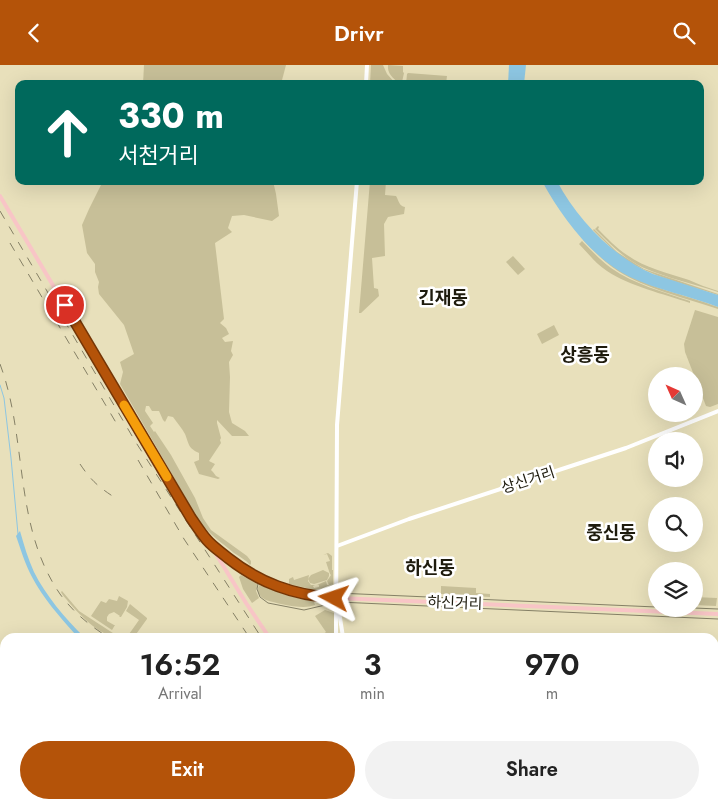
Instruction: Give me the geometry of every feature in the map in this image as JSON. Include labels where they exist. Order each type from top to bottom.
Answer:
[{"type":"main road","points":[[366,80],[367,65]]},
{"type":"main road","points":[[336,633],[337,425],[357,185]]},
{"type":"main road","points":[[0,196],[191,518],[208,541],[266,633]]},
{"type":"main road","name":"상신거리","points":[[337,546],[408,519],[626,447],[718,411]]},
{"type":"main road","name":"하신거리","points":[[208,541],[241,568],[262,580],[296,593],[314,597],[718,614]]},
{"type":"main road","points":[[337,598],[342,633]]},
{"type":"shaded area","points":[[144,65],[286,65],[282,80],[143,80]]},
{"type":"shaded area","points":[[371,65],[383,65],[392,80],[370,80]]},
{"type":"shaded area","points":[[388,65],[403,66],[402,80],[395,80],[388,71]]},
{"type":"shaded area","points":[[407,74],[447,76],[446,80],[406,80]]},
{"type":"shaded area","points":[[101,185],[274,185],[279,216],[272,221],[244,215],[232,216],[228,228],[232,232],[215,243],[224,319],[220,323],[229,334],[222,338],[225,342],[233,341],[231,351],[233,355],[229,362],[229,412],[232,423],[245,431],[249,436],[232,436],[217,420],[221,443],[209,461],[215,464],[211,470],[220,478],[218,479],[199,474],[194,462],[199,460],[199,453],[188,443],[184,432],[173,417],[168,416],[165,422],[159,411],[152,411],[149,406],[146,406],[145,411],[153,423],[150,426],[171,455],[211,530],[247,556],[251,561],[250,565],[216,538],[199,521],[120,384],[123,372],[120,362],[134,354],[124,325],[99,294],[99,282],[95,272],[95,264],[87,253],[82,225]]},
{"type":"shaded area","points":[[370,185],[386,185],[385,195],[396,196],[400,204],[405,207],[404,214],[388,217],[384,224],[385,256],[372,258],[374,288],[378,289],[379,296],[359,313]]},
{"type":"shaded area","points":[[598,226],[598,229],[612,243],[634,260],[718,292],[644,268],[624,256],[606,240],[595,229]]},
{"type":"shaded area","points":[[593,230],[617,252],[644,269],[718,295],[646,271],[624,259]]},
{"type":"shaded area","points":[[583,240],[605,260],[625,273],[651,285],[718,307],[718,309],[654,288],[629,277],[608,264]]},
{"type":"shaded area","points":[[582,241],[603,262],[620,274],[649,287],[690,301],[690,303],[636,285],[616,276],[592,258],[579,244]]},
{"type":"shaded area","points":[[513,256],[525,269],[518,275],[506,262]]},
{"type":"shaded area","points":[[695,310],[718,317],[718,404],[710,407],[706,406],[703,398],[703,367],[691,367],[684,344]]},
{"type":"shaded area","points":[[554,325],[559,335],[542,344],[537,334]]},
{"type":"shaded area","points":[[328,553],[332,556],[333,589],[331,591],[315,590],[289,584],[289,579],[293,577],[294,580],[309,575],[308,581],[311,585],[315,585],[313,586],[314,588],[319,587],[317,585],[326,581],[327,585],[329,585],[327,581],[331,575],[326,562],[330,561],[327,554],[323,555]]},
{"type":"shaded area","points":[[323,570],[329,573],[327,580],[314,584],[310,583],[308,579],[311,575]]},
{"type":"shaded area","points":[[241,575],[258,584],[256,591],[259,598],[252,603],[243,589],[239,577]]},
{"type":"shaded area","points":[[259,585],[286,595],[314,602],[315,605],[298,607],[266,600],[259,594]]},
{"type":"shaded area","points":[[441,586],[476,588],[476,593],[490,594],[490,597],[441,594]]},
{"type":"shaded area","points":[[61,592],[79,611],[113,633],[103,633],[95,628]]},
{"type":"shaded area","points":[[119,596],[128,601],[127,607],[121,617],[114,612],[107,617],[107,621],[115,625],[112,630],[91,616],[101,601],[106,603],[109,599],[117,601]]},
{"type":"shaded area","points":[[703,597],[717,598],[716,606],[703,605]]},
{"type":"shaded area","points":[[130,604],[147,618],[137,633],[130,633],[139,620],[126,611]]},
{"type":"shaded area","points":[[325,610],[334,613],[334,633],[325,633],[326,632],[315,616]]},
{"type":"water","points":[[509,65],[526,65],[524,80],[508,80]]},
{"type":"water","points":[[544,185],[559,185],[586,223],[624,258],[653,274],[718,295],[718,307],[641,282],[616,269],[579,236]]},
{"type":"water","points":[[20,531],[34,572],[44,590],[80,633],[74,633],[36,585],[27,567],[16,536]]},
{"type":"waterway","points":[[0,385],[4,398],[18,534]]},
{"type":"tram line","points":[[648,607],[337,593],[299,589],[267,578],[260,581],[257,589],[260,597],[268,603],[304,610],[338,602],[648,616]]},
{"type":"tram line","points":[[703,608],[718,609]]},
{"type":"tram line","points":[[673,617],[718,619]]},
{"type":"railway","points":[[0,211],[135,441],[258,633]]},
{"type":"railway","points":[[10,243],[118,426]]},
{"type":"railway","points":[[0,364],[15,422],[28,511],[35,540],[45,568],[70,607],[102,633]]},
{"type":"railway","points":[[138,460],[184,539],[246,633]]},
{"type":"railway","points":[[80,464],[88,476],[117,499]]},
{"type":"slow traffic","points":[[124,405],[167,477]]},
{"type":"district","name":"긴재동","points":[[443,298]]},
{"type":"district","name":"상흥동","points":[[585,355]]},
{"type":"district","name":"중신동","points":[[611,533]]},
{"type":"district","name":"하신동","points":[[430,568]]},
{"type":"route","points":[[65,305],[191,518],[208,541],[241,568],[262,580],[296,593],[314,597],[334,598]]}]
